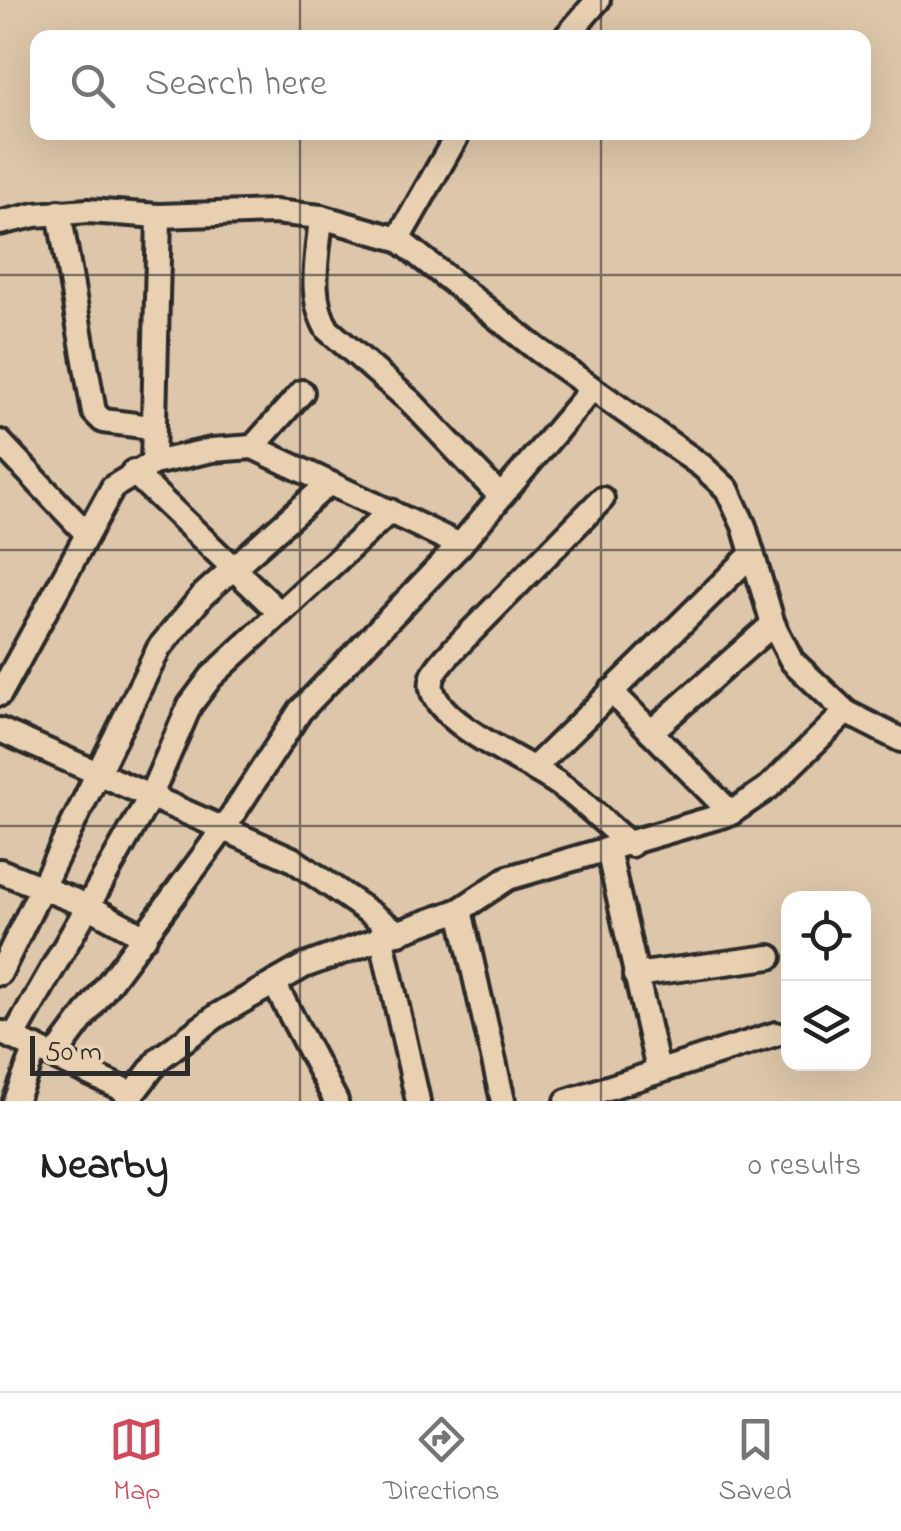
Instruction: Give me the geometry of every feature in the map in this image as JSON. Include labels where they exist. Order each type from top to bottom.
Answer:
[{"type":"street","points":[[573,30],[598,0]]},
{"type":"street","points":[[398,239],[455,140]]},
{"type":"street","points":[[58,212],[94,412],[104,421],[151,426]]},
{"type":"street","points":[[0,223],[58,212],[159,216],[274,212],[322,217],[398,239],[591,390],[702,466],[727,490],[773,624],[792,660],[846,712],[897,738]]},
{"type":"street","points":[[143,468],[151,426],[159,216]]},
{"type":"street","points":[[322,217],[315,298],[318,315],[328,330],[462,452],[500,496]]},
{"type":"street","points":[[14,1101],[45,1053],[145,936],[325,680],[460,544],[591,390]]},
{"type":"street","points":[[253,448],[302,392]]},
{"type":"street","points":[[0,442],[88,534]]},
{"type":"street","points":[[2,683],[113,487],[143,468],[212,450],[253,448],[460,544]]},
{"type":"street","points":[[143,468],[232,570],[279,612]]},
{"type":"street","points":[[0,973],[159,648],[203,596],[328,484]]},
{"type":"street","points":[[602,499],[432,675],[434,695],[443,707],[472,733],[534,768],[620,848],[635,975],[658,1070]]},
{"type":"street","points":[[390,512],[211,677],[190,705],[150,797],[88,906],[6,1035],[129,1097],[160,1058],[218,1016],[304,966],[460,910],[508,878],[731,813],[769,787],[846,712]]},
{"type":"street","points":[[534,768],[752,554]]},
{"type":"street","points":[[651,732],[773,624]]},
{"type":"street","points":[[612,691],[731,813]]},
{"type":"street","points":[[0,730],[292,859],[390,934],[418,1101]]},
{"type":"street","points":[[0,872],[88,906],[145,936]]},
{"type":"street","points":[[460,910],[502,1101]]},
{"type":"street","points":[[635,975],[770,956]]},
{"type":"street","points":[[274,983],[336,1101]]},
{"type":"street","points":[[567,1101],[776,1034]]}]
